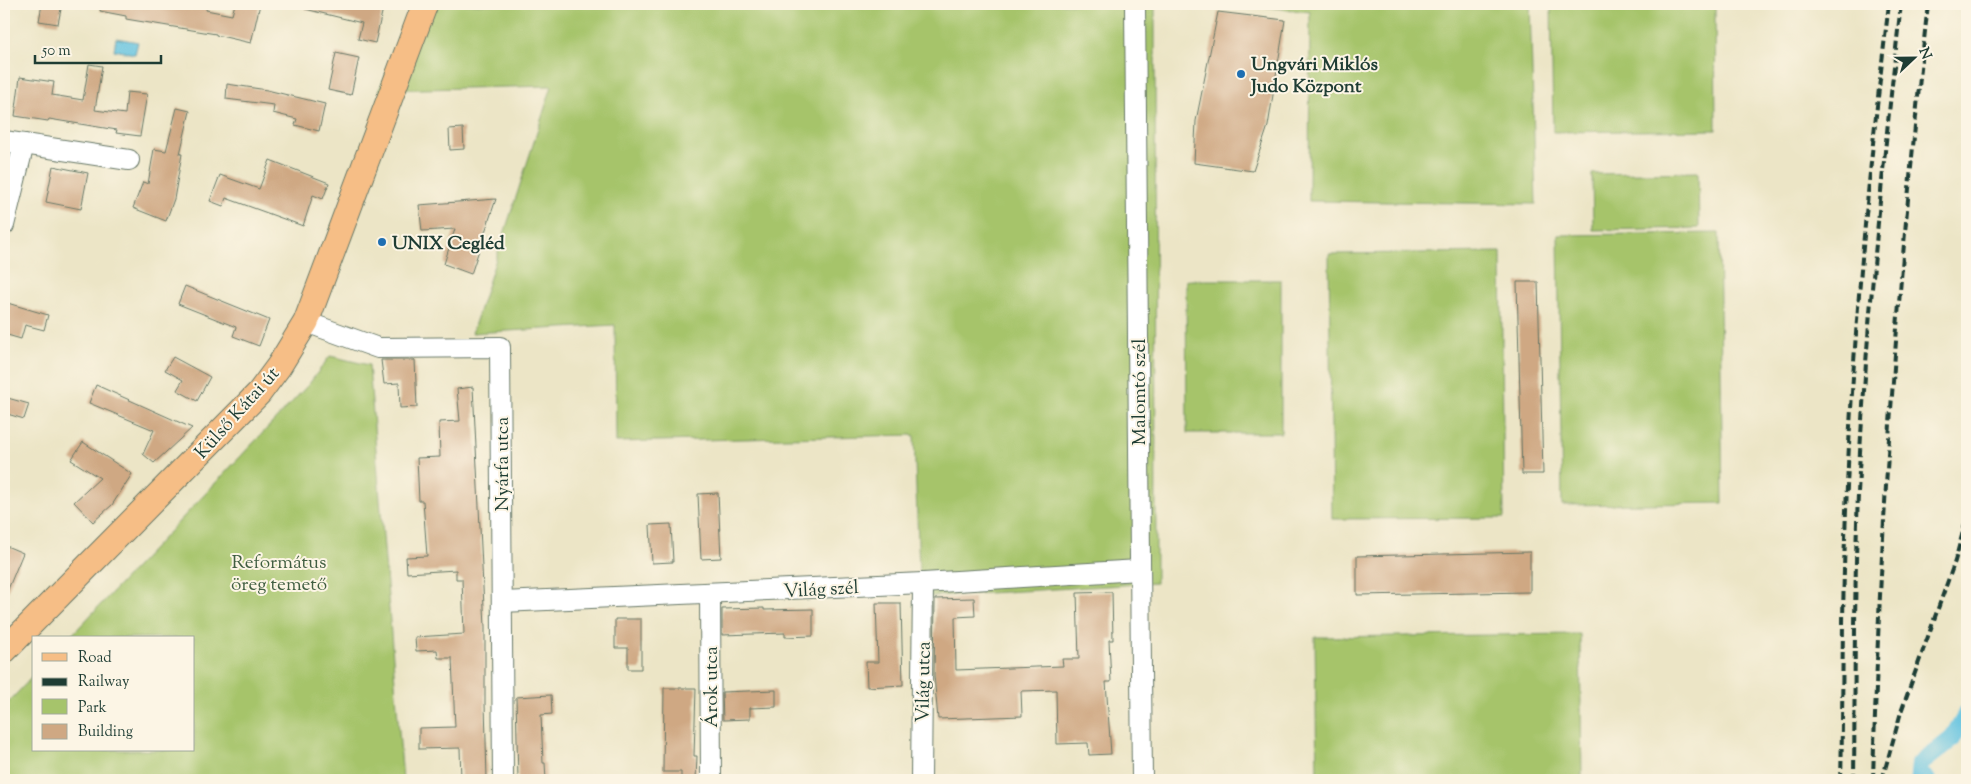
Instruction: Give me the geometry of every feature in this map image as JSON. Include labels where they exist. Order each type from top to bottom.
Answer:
[{"type":"main road","name":"Külső Kátai út","points":[[4,651],[259,393],[279,366],[306,322],[425,4]]},
{"type":"street","name":"Malomtó szél","points":[[1135,4],[1142,780]]},
{"type":"street","points":[[4,141],[129,160]]},
{"type":"street","points":[[4,225],[24,144]]},
{"type":"street","name":"Nyárfa utca","points":[[306,322],[378,348],[500,347],[503,780]]},
{"type":"street","name":"Világ szél","points":[[502,602],[923,583],[1139,570]]},
{"type":"street","name":"Világ utca","points":[[921,780],[923,583]]},
{"type":"street","name":"Árok utca","points":[[710,593],[711,780]]},
{"type":"green space","points":[[417,4],[1155,4],[1156,583],[920,597],[914,435],[616,442],[615,325],[472,333],[552,86],[379,90]]},
{"type":"green space","points":[[1241,4],[1530,4],[1536,204],[1309,201],[1310,12]]},
{"type":"green space","points":[[1551,4],[1715,4],[1716,130],[1553,132]]},
{"type":"green space","points":[[1698,172],[1699,228],[1593,230],[1592,174]]},
{"type":"green space","points":[[1719,233],[1723,503],[1562,505],[1558,235]]},
{"type":"green space","points":[[1501,252],[1504,518],[1332,519],[1329,254]]},
{"type":"green space","points":[[1186,280],[1281,280],[1281,433],[1187,433]]},
{"type":"green space","name":"Református öreg temető","points":[[330,356],[369,365],[403,780],[4,780],[4,707],[32,677],[32,752],[195,752],[195,636],[71,636],[309,384]]},
{"type":"green space","points":[[1580,634],[1582,780],[1317,780],[1315,637]]},
{"type":"water","points":[[116,38],[138,42],[135,54],[114,50]]},
{"type":"building","points":[[42,4],[62,4],[58,24],[39,21]]},
{"type":"building","points":[[101,4],[207,4],[206,10],[232,15],[235,4],[260,4],[251,43],[216,34],[126,19],[126,16],[100,11]]},
{"type":"building","points":[[305,4],[384,4],[375,43],[358,39],[362,23],[305,9]]},
{"type":"building","name":"Ungvári Miklós Judo Központ","points":[[1218,12],[1285,20],[1268,126],[1253,171],[1194,163],[1196,121]]},
{"type":"building","points":[[336,53],[359,58],[351,95],[328,90]]},
{"type":"building","points":[[89,64],[102,66],[95,110],[125,114],[127,92],[147,94],[140,136],[116,133],[117,130],[49,119],[48,121],[15,116],[20,77],[54,82],[52,95],[83,100]]},
{"type":"building","points":[[227,84],[267,90],[325,104],[319,131],[295,125],[297,119],[273,113],[274,105],[226,99]]},
{"type":"building","points":[[177,108],[190,111],[180,154],[182,154],[174,199],[166,221],[133,208],[143,182],[148,184],[154,149],[166,151]]},
{"type":"building","points":[[463,128],[464,149],[450,150],[449,129]]},
{"type":"building","points":[[270,160],[329,183],[323,199],[313,195],[303,226],[226,198],[223,206],[210,201],[220,175],[259,189]]},
{"type":"building","points":[[53,166],[88,173],[81,209],[46,202]]},
{"type":"building","points":[[496,199],[471,274],[444,264],[455,229],[422,231],[419,205]]},
{"type":"building","points":[[1517,282],[1538,282],[1543,474],[1522,474]]},
{"type":"building","points":[[185,286],[269,320],[259,346],[233,336],[236,327],[178,304]]},
{"type":"building","points":[[4,302],[48,315],[44,330],[25,325],[21,339],[4,334]]},
{"type":"building","points":[[173,357],[210,377],[197,401],[177,390],[183,380],[165,370]]},
{"type":"building","points":[[381,360],[415,360],[417,407],[400,408],[399,383],[384,384]]},
{"type":"building","points":[[96,385],[192,428],[154,463],[143,454],[154,430],[89,403]]},
{"type":"building","points":[[473,387],[485,627],[487,780],[461,780],[460,748],[419,749],[419,728],[455,727],[452,658],[438,658],[437,650],[416,651],[415,637],[464,634],[462,579],[456,579],[456,570],[407,573],[406,557],[427,556],[423,501],[419,501],[417,458],[440,457],[439,422],[460,421],[457,389]]},
{"type":"building","points":[[4,397],[29,404],[24,419],[4,413]]},
{"type":"building","points":[[83,442],[132,474],[112,505],[93,522],[74,502],[100,478],[71,460]]},
{"type":"building","points":[[718,493],[721,558],[701,559],[698,494]]},
{"type":"building","points":[[671,524],[673,562],[652,563],[650,525]]},
{"type":"building","points":[[4,545],[23,553],[4,599]]},
{"type":"building","points":[[1530,552],[1530,592],[1357,595],[1357,556]]},
{"type":"building","points":[[1112,592],[1113,640],[1109,640],[1111,682],[1106,682],[1111,754],[1089,755],[1088,743],[1057,744],[1056,690],[1021,691],[1022,716],[938,719],[934,675],[935,599],[974,598],[975,616],[955,617],[956,670],[1063,666],[1062,659],[1079,659],[1077,593]]},
{"type":"building","points":[[876,603],[901,603],[903,685],[867,687],[866,662],[878,662]]},
{"type":"building","points":[[764,608],[764,610],[813,609],[813,636],[785,637],[785,633],[722,635],[722,609]]},
{"type":"building","points":[[615,619],[641,619],[641,669],[628,669],[628,648],[615,648]]},
{"type":"building","points":[[664,688],[696,688],[694,756],[697,756],[696,780],[681,779],[681,772],[663,772]]},
{"type":"building","points":[[776,690],[776,707],[750,708],[750,719],[723,720],[722,692]]},
{"type":"building","points":[[551,695],[552,714],[541,715],[543,763],[545,763],[546,780],[518,780],[516,697]]},
{"type":"waterway","points":[[1927,780],[1919,774],[1920,764],[1952,739],[1967,713]]},
{"type":"railway","points":[[1841,780],[1844,568],[1851,404],[1867,204],[1889,4]]},
{"type":"railway","points":[[1854,780],[1856,575],[1860,452],[1878,228],[1901,4]]},
{"type":"railway","points":[[1873,780],[1880,586],[1892,392],[1908,198],[1928,4]]},
{"type":"railway","points":[[1882,780],[1901,712],[1955,561],[1967,517]]},
{"type":"place","name":"Ungvári Miklós Judo Központ","points":[[1241,74]]},
{"type":"place","name":"UNIX Cegléd","points":[[382,242]]}]
